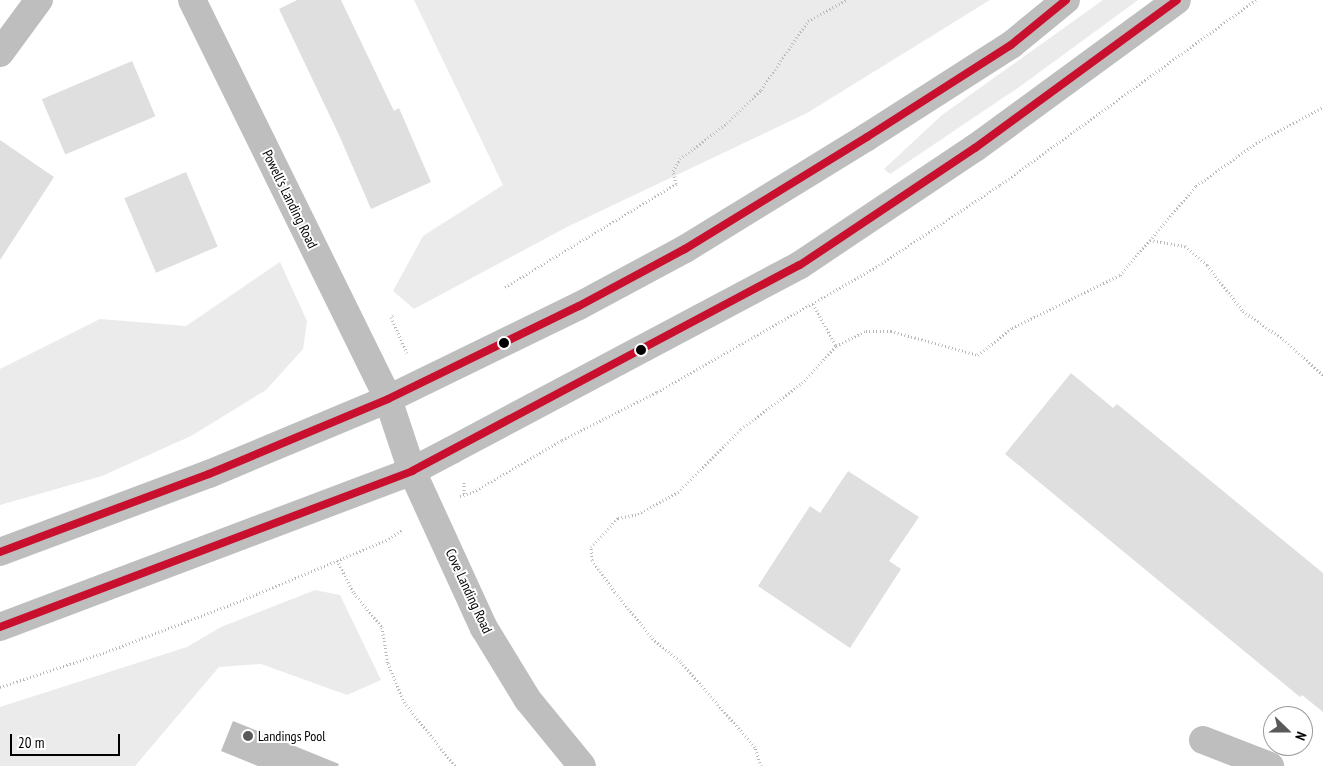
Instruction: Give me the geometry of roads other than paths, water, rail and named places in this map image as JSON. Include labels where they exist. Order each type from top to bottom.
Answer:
[{"type":"main road","points":[[0,52],[38,0]]},
{"type":"main road","name":"Powell's Landing Road","points":[[192,0],[388,399]]},
{"type":"main road","points":[[0,552],[209,474],[388,399],[579,306],[685,249],[1011,45],[1066,0]]},
{"type":"main road","points":[[0,627],[412,471],[800,265],[976,148],[1177,0]]},
{"type":"main road","name":"Cove Landing Road","points":[[388,399],[412,471],[484,628],[528,700],[582,766]]},
{"type":"main road","points":[[1203,740],[1270,766]]},
{"type":"place","name":"Landings Pool","points":[[248,736]]}]
